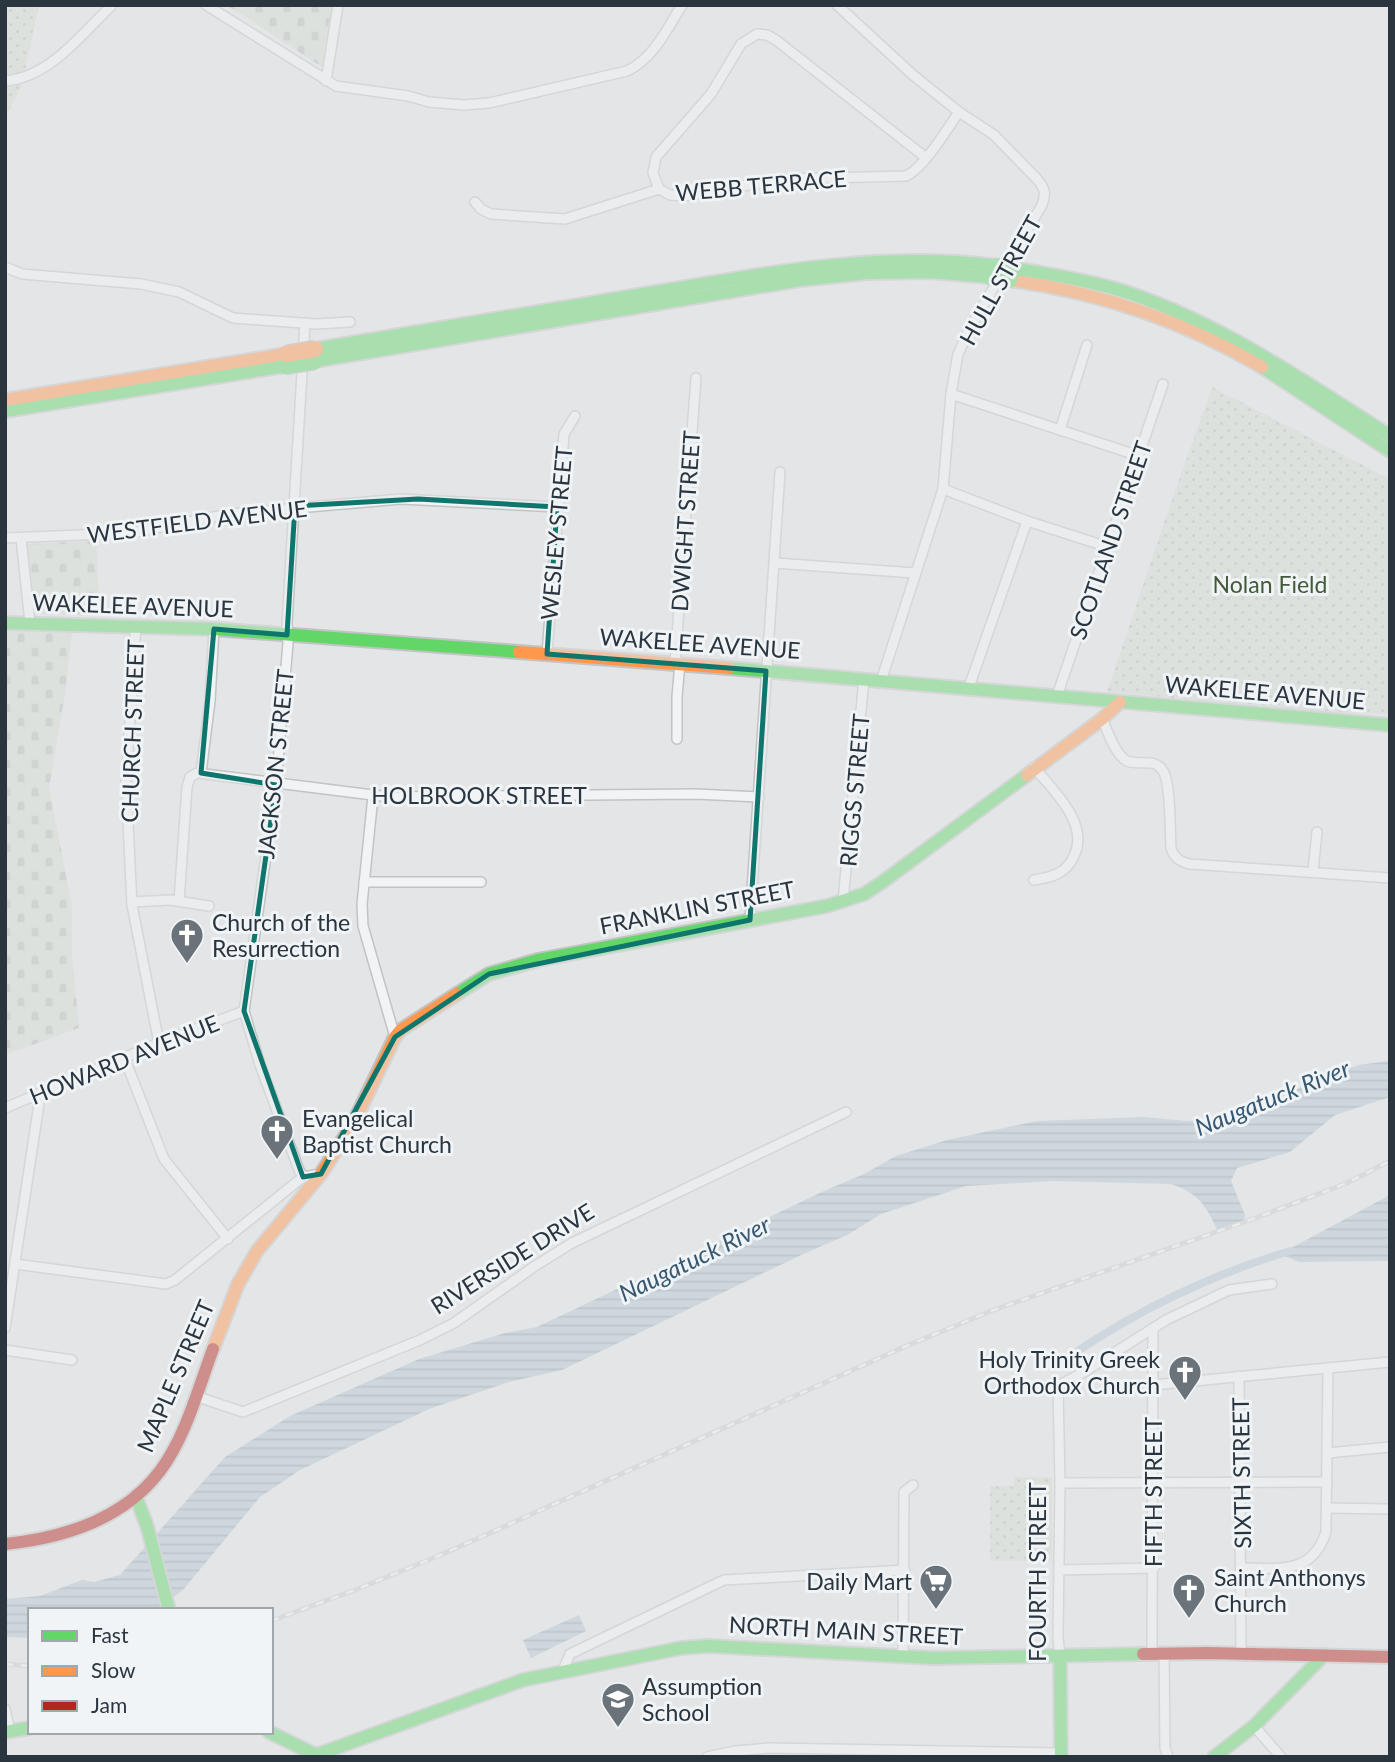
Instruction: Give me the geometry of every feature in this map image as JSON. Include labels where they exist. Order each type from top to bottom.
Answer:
[{"type":"main road","points":[[5,411],[799,268],[851,262],[911,260],[971,262],[994,272],[1085,280],[1135,295],[1241,343],[1390,436]]},
{"type":"main road","points":[[1012,274],[1121,303],[1214,342],[1272,375],[1390,451]]},
{"type":"main road","points":[[5,400],[286,360]]},
{"type":"main road","name":"WAKELEE AVENUE","points":[[5,623],[214,629],[677,663],[1390,725]]},
{"type":"main road","name":"FRANKLIN STREET","points":[[395,1037],[489,974],[538,960],[750,920],[843,901],[864,894],[1102,719],[1120,702]]},
{"type":"main road","points":[[321,1174],[353,1124],[395,1037]]},
{"type":"main road","name":"MAPLE STREET","points":[[135,1497],[170,1456],[248,1265],[321,1174]]},
{"type":"main road","points":[[5,1544],[70,1532],[115,1511],[135,1497],[147,1526],[168,1608]]},
{"type":"main road","name":"NORTH MAIN STREET","points":[[316,1756],[348,1750],[523,1680],[681,1648],[933,1658],[1241,1653],[1390,1657]]},
{"type":"main road","points":[[1214,1757],[1254,1726],[1324,1655]]},
{"type":"main road","name":"FOURTH STREET","points":[[1060,1656],[1061,1755]]},
{"type":"main road","points":[[8,1732],[28,1728]]},
{"type":"main road","points":[[272,1734],[316,1756]]},
{"type":"street","points":[[5,81],[34,72],[52,62],[112,5]]},
{"type":"street","points":[[206,5],[326,81],[345,88],[408,96],[442,104],[489,103],[620,74],[635,67],[663,37],[682,5]]},
{"type":"street","points":[[326,81],[338,5]]},
{"type":"street","name":"HULL STREET","points":[[837,5],[902,66],[959,112],[994,135],[1017,156],[1043,186],[1045,195],[1042,205],[966,336],[955,365],[943,489],[881,681]]},
{"type":"street","name":"WEBB TERRACE","points":[[925,157],[772,37],[757,34],[741,44],[711,94],[656,157],[653,173],[659,189],[670,195],[684,196],[784,179],[901,177],[914,171],[925,157],[959,112]]},
{"type":"street","points":[[475,202],[491,214],[565,219],[659,189]]},
{"type":"street","points":[[5,267],[22,274],[141,284],[179,292],[233,318],[350,323]]},
{"type":"street","name":"JACKSON STREET","points":[[303,1177],[260,1065],[244,1011],[276,785],[288,635],[305,323]]},
{"type":"street","points":[[1060,430],[1087,345]]},
{"type":"street","name":"DWIGHT STREET","points":[[677,739],[677,663],[696,378]]},
{"type":"street","name":"SCOTLAND STREET","points":[[1057,696],[1163,384]]},
{"type":"street","points":[[951,394],[1139,456]]},
{"type":"street","name":"WESLEY STREET","points":[[547,654],[564,433],[575,416]]},
{"type":"street","points":[[750,920],[780,472]]},
{"type":"street","points":[[943,489],[1108,547]]},
{"type":"street","name":"WESTFIELD AVENUE","points":[[5,538],[135,532],[229,513],[295,506],[418,499],[557,507]]},
{"type":"street","points":[[969,687],[1027,520]]},
{"type":"street","points":[[21,538],[30,623]]},
{"type":"street","points":[[775,563],[915,573]]},
{"type":"street","name":"CHURCH STREET","points":[[136,626],[126,781],[132,902],[133,920],[159,1043]]},
{"type":"street","points":[[179,901],[187,787],[190,777],[201,772],[210,701],[214,629]]},
{"type":"street","name":"RIGGS STREET","points":[[843,901],[864,679]]},
{"type":"street","points":[[1102,719],[1125,759],[1156,764],[1163,770],[1167,782],[1171,848],[1180,861],[1190,864],[1390,878]]},
{"type":"street","points":[[1034,767],[1069,812],[1078,837],[1075,853],[1067,867],[1052,877],[1034,880]]},
{"type":"street","name":"HOLBROOK STREET","points":[[201,772],[276,785],[373,796],[695,794],[759,797]]},
{"type":"street","points":[[373,796],[362,904],[366,942],[395,1037]]},
{"type":"street","points":[[1313,872],[1317,832]]},
{"type":"street","points":[[364,882],[481,882]]},
{"type":"street","points":[[132,902],[179,901],[209,906]]},
{"type":"street","name":"HOWARD AVENUE","points":[[5,1108],[159,1043],[244,1011]]},
{"type":"street","points":[[124,1058],[164,1159],[228,1239]]},
{"type":"street","points":[[5,1328],[39,1104],[38,1094]]},
{"type":"street","name":"RIVERSIDE DRIVE","points":[[195,1395],[243,1412],[420,1339],[454,1323],[572,1243],[846,1112]]},
{"type":"street","points":[[15,1264],[162,1285],[175,1280],[303,1177],[321,1174]]},
{"type":"street","points":[[1153,1330],[1166,1320],[1229,1290],[1272,1284]]},
{"type":"street","name":"FIFTH STREET","points":[[1153,1330],[1154,1568],[1158,1654],[1165,1748],[1168,1757]]},
{"type":"street","name":"FOURTH STREET","points":[[1060,1656],[1058,1386],[1140,1335],[1153,1330]]},
{"type":"street","points":[[5,1350],[72,1360]]},
{"type":"street","points":[[1153,1385],[1390,1362]]},
{"type":"street","points":[[1242,1568],[1282,1568],[1309,1561],[1322,1547],[1327,1508],[1328,1368]]},
{"type":"street","name":"SIXTH STREET","points":[[1239,1376],[1241,1653]]},
{"type":"street","points":[[1327,1453],[1390,1447]]},
{"type":"street","points":[[1060,1483],[1327,1482]]},
{"type":"street","points":[[903,1657],[904,1492],[913,1485]]},
{"type":"street","points":[[1327,1508],[1390,1509]]},
{"type":"street","points":[[1059,1570],[1154,1568]]},
{"type":"street","points":[[563,1670],[570,1654],[724,1580],[905,1570]]},
{"type":"street","points":[[5,1709],[8,1732]]},
{"type":"street","points":[[1254,1726],[1281,1757]]},
{"type":"street","points":[[707,1757],[752,1749],[826,1753],[1061,1755]]},
{"type":"highlighted area","points":[[418,499],[557,507],[547,654],[766,671],[750,920],[489,974],[395,1037],[321,1174],[303,1177],[244,1011],[276,785],[201,773],[214,629],[287,635],[295,506]]},
{"type":"green space","points":[[5,5],[39,5],[22,85],[5,119]]},
{"type":"green space","points":[[225,5],[332,5],[322,67],[238,12]]},
{"type":"green space","name":"Nolan Field","points":[[1212,387],[1390,479],[1390,714],[1348,713],[1107,692]]},
{"type":"green space","points":[[97,541],[99,616],[36,614],[32,608],[26,544]]},
{"type":"green space","points":[[5,630],[72,633],[49,788],[72,906],[72,954],[79,1028],[5,1055]]},
{"type":"green space","points":[[1014,1477],[1052,1477],[1052,1561],[990,1561],[990,1486],[1014,1486]]},
{"type":"water","name":"Naugatuck River","points":[[1390,1061],[1390,1097],[1335,1115],[1290,1152],[1237,1168],[1231,1181],[1245,1215],[1244,1221],[1217,1229],[1200,1200],[1171,1184],[1053,1181],[966,1186],[881,1214],[849,1234],[562,1370],[509,1382],[429,1409],[300,1470],[260,1497],[183,1590],[159,1608],[28,1608],[28,1638],[5,1637],[5,1599],[40,1596],[82,1580],[94,1582],[120,1575],[225,1457],[290,1416],[419,1359],[505,1333],[537,1327],[864,1174],[896,1156],[947,1140],[1037,1121],[1145,1117],[1185,1121],[1221,1119],[1358,1065]]},
{"type":"water","points":[[1390,1195],[1390,1261],[1299,1262],[1280,1254]]},
{"type":"water","points":[[579,1615],[586,1631],[531,1658],[523,1640]]},
{"type":"waterway","points":[[1069,1357],[1121,1324],[1175,1295],[1290,1251]]},
{"type":"railway","points":[[273,1620],[443,1554],[904,1347],[991,1311],[1253,1219],[1347,1183],[1390,1161]]},
{"type":"railway","points":[[5,1664],[28,1666]]},
{"type":"traffic: fast","points":[[315,349],[823,266],[910,261],[998,266]]},
{"type":"traffic: fast","points":[[998,266],[1016,269]]},
{"type":"traffic: fast","points":[[1016,269],[1116,289],[1188,317],[1258,353],[1390,436]]},
{"type":"traffic: fast","points":[[315,361],[800,280],[867,273],[930,272],[991,277]]},
{"type":"traffic: fast","points":[[991,277],[1009,280]]},
{"type":"traffic: fast","points":[[285,366],[315,361]]},
{"type":"traffic: fast","points":[[5,411],[285,366]]},
{"type":"traffic: fast","points":[[1262,367],[1390,451]]},
{"type":"traffic: fast","points":[[5,623],[214,629],[519,652]]},
{"type":"traffic: fast","points":[[729,668],[1390,725]]},
{"type":"traffic: fast","points":[[457,994],[489,974],[538,960],[827,906],[864,894],[1027,775]]},
{"type":"traffic: fast","points":[[136,1497],[147,1526],[168,1608]]},
{"type":"traffic: fast","points":[[273,1734],[316,1755],[523,1680],[681,1648],[709,1646],[933,1658],[1143,1654]]},
{"type":"traffic: fast","points":[[1214,1757],[1254,1726],[1324,1655]]},
{"type":"traffic: fast","points":[[1060,1656],[1061,1757]]},
{"type":"traffic: fast","points":[[5,1732],[28,1728]]},
{"type":"traffic: slow","points":[[1009,280],[1076,292],[1140,311],[1202,336],[1262,367]]},
{"type":"traffic: slow","points":[[286,354],[315,349]]},
{"type":"traffic: slow","points":[[5,400],[286,354]]},
{"type":"traffic: slow","points":[[519,652],[729,668]]},
{"type":"traffic: slow","points":[[1027,775],[1102,719],[1120,702]]},
{"type":"traffic: slow","points":[[213,1349],[238,1284],[257,1251],[321,1174],[353,1124],[395,1037],[401,1030],[457,994]]},
{"type":"traffic: jam","points":[[5,1544],[48,1537],[90,1524],[110,1514],[145,1488],[160,1471],[177,1443],[213,1349]]},
{"type":"traffic: jam","points":[[1143,1654],[1390,1657]]},
{"type":"place","name":"Church of the Resurrection","points":[[187,965]]},
{"type":"place","name":"Evangelical Baptist Church","points":[[277,1161]]},
{"type":"place","name":"Holy Trinity Greek Orthodox Church","points":[[1185,1402]]},
{"type":"place","name":"Daily Mart","points":[[936,1611]]},
{"type":"place","name":"Saint Anthonys Church","points":[[1189,1620]]},
{"type":"place","name":"Assumption School","points":[[618,1729]]}]
